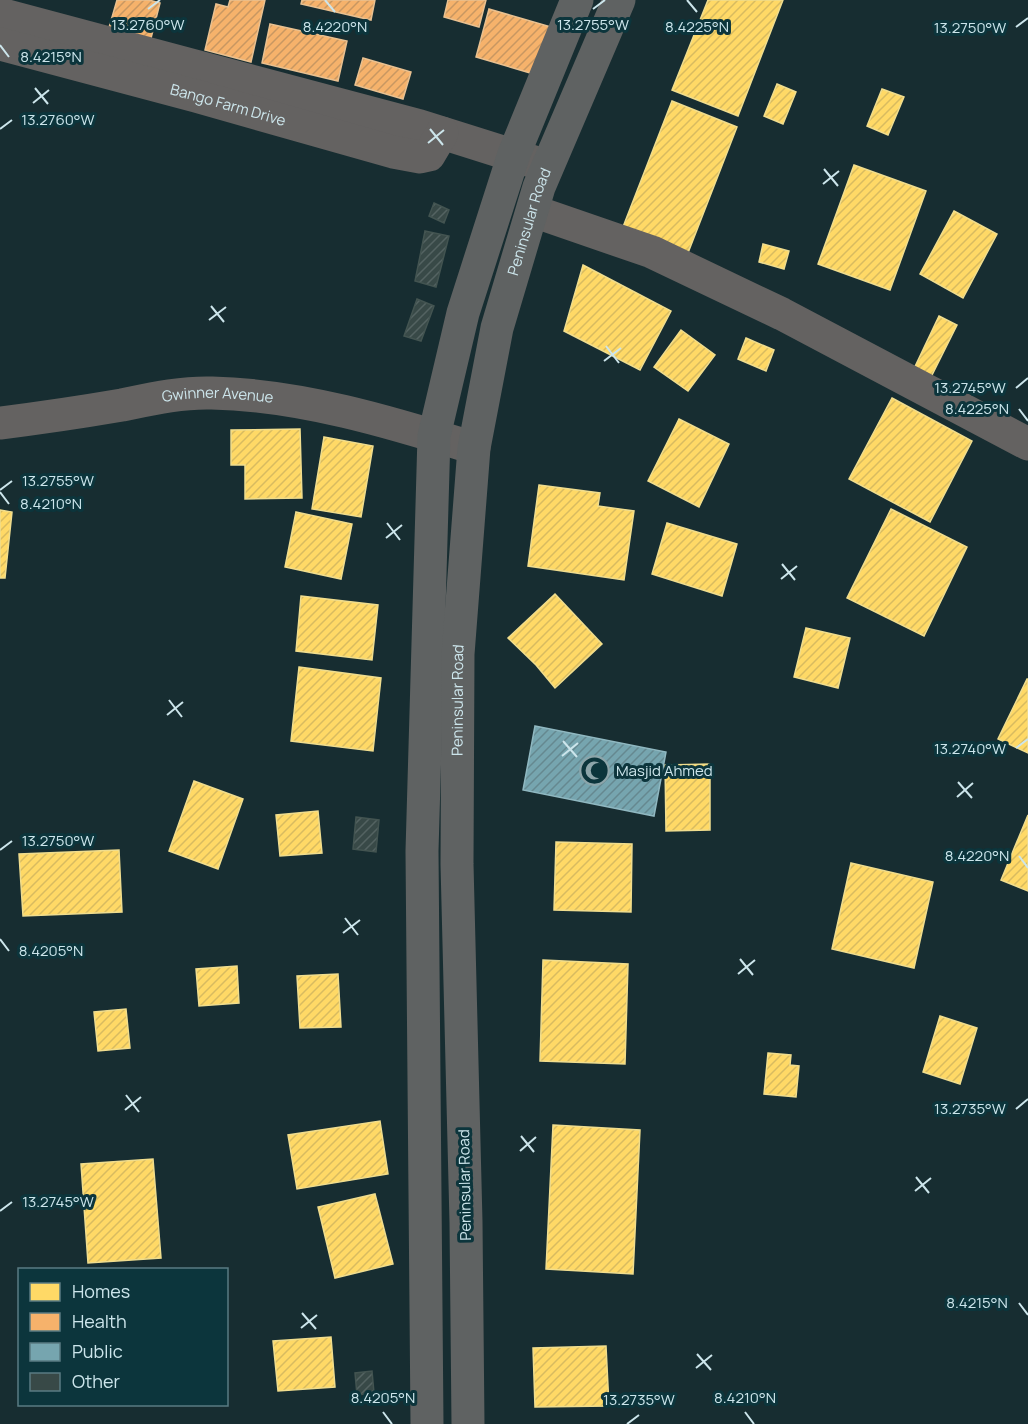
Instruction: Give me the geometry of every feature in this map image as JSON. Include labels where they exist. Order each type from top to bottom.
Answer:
[{"type":"main road","points":[[427,1424],[422,851],[434,436],[463,313],[514,154],[577,0]]},
{"type":"main road","name":"Peninsular Road","points":[[468,1424],[466,1222],[457,852],[459,654],[474,448],[497,328],[539,187],[619,0]]},
{"type":"street","points":[[0,14],[442,133],[547,166]]},
{"type":"street","name":"Bango Farm Drive","points":[[0,44],[393,152],[420,157],[429,155],[442,133]]},
{"type":"street","points":[[533,211],[652,252],[783,314],[1028,444]]},
{"type":"street","name":"Gwinner Avenue","points":[[0,423],[47,418],[165,397],[210,393],[275,398],[360,416],[474,448]]},
{"type":"building: Homes","points":[[708,0],[783,0],[738,116],[672,90]]},
{"type":"building: Homes","points":[[777,84],[796,92],[783,124],[764,116]]},
{"type":"building: Homes","points":[[882,89],[904,97],[888,135],[867,126]]},
{"type":"building: Homes","points":[[672,101],[737,127],[686,258],[621,232]]},
{"type":"building: Homes","points":[[854,165],[926,191],[890,290],[818,264]]},
{"type":"building: Homes","points":[[954,211],[997,234],[963,298],[920,274]]},
{"type":"building: Homes","points":[[763,244],[789,251],[784,269],[759,262]]},
{"type":"building: Homes","points":[[583,265],[671,311],[640,370],[564,331]]},
{"type":"building: Homes","points":[[939,316],[957,325],[929,381],[912,373]]},
{"type":"building: Homes","points":[[681,330],[715,355],[688,391],[654,367]]},
{"type":"building: Homes","points":[[746,338],[774,350],[766,371],[738,359]]},
{"type":"building: Homes","points":[[892,398],[972,441],[930,522],[849,479]]},
{"type":"building: Homes","points":[[679,419],[729,444],[699,507],[648,481]]},
{"type":"building: Homes","points":[[300,429],[302,498],[245,499],[245,465],[231,465],[231,430]]},
{"type":"building: Homes","points":[[324,437],[373,446],[361,517],[312,509]]},
{"type":"building: Homes","points":[[539,485],[600,493],[598,506],[634,511],[624,580],[528,566]]},
{"type":"building: Homes","points":[[891,509],[967,547],[924,636],[847,598]]},
{"type":"building: Homes","points":[[0,510],[12,512],[5,578],[0,578]]},
{"type":"building: Homes","points":[[296,512],[352,524],[341,579],[285,567]]},
{"type":"building: Homes","points":[[667,523],[737,544],[722,596],[652,574]]},
{"type":"building: Homes","points":[[555,594],[602,644],[555,688],[536,665],[508,638]]},
{"type":"building: Homes","points":[[301,596],[378,605],[372,660],[296,651]]},
{"type":"building: Homes","points":[[806,628],[850,638],[838,688],[794,677]]},
{"type":"building: Homes","points":[[299,667],[381,678],[373,751],[291,741]]},
{"type":"building: Homes","points":[[1028,679],[1028,753],[998,739]]},
{"type":"building: Homes","points":[[710,764],[710,830],[666,831],[665,765]]},
{"type":"building: Homes","points":[[194,781],[243,799],[218,869],[169,851]]},
{"type":"building: Homes","points":[[318,811],[322,853],[280,856],[276,815]]},
{"type":"building: Homes","points":[[1028,815],[1028,891],[1001,880]]},
{"type":"building: Homes","points":[[556,842],[632,844],[631,912],[554,910]]},
{"type":"building: Homes","points":[[119,850],[122,912],[23,916],[19,854]]},
{"type":"building: Homes","points":[[851,863],[933,882],[914,968],[832,949]]},
{"type":"building: Homes","points":[[543,960],[628,964],[625,1064],[540,1061]]},
{"type":"building: Homes","points":[[237,966],[239,1003],[199,1006],[196,969]]},
{"type":"building: Homes","points":[[338,974],[341,1027],[300,1028],[297,976]]},
{"type":"building: Homes","points":[[126,1009],[130,1048],[98,1051],[94,1012]]},
{"type":"building: Homes","points":[[940,1016],[977,1028],[960,1084],[923,1072]]},
{"type":"building: Homes","points":[[768,1053],[791,1055],[790,1065],[799,1066],[796,1097],[764,1094]]},
{"type":"building: Homes","points":[[380,1121],[388,1174],[297,1189],[288,1135]]},
{"type":"building: Homes","points":[[553,1125],[640,1130],[633,1274],[546,1269]]},
{"type":"building: Homes","points":[[153,1159],[161,1258],[88,1263],[81,1164]]},
{"type":"building: Homes","points":[[375,1194],[393,1264],[335,1278],[318,1207]]},
{"type":"building: Homes","points":[[331,1337],[335,1387],[278,1391],[273,1341]]},
{"type":"building: Homes","points":[[606,1346],[609,1406],[535,1407],[533,1348]]},
{"type":"building: Health","points":[[117,0],[149,0],[160,3],[150,42],[108,31]]},
{"type":"building: Health","points":[[230,0],[265,0],[251,62],[205,50],[216,4],[228,7]]},
{"type":"building: Health","points":[[302,0],[375,0],[371,20],[301,4]]},
{"type":"building: Health","points":[[448,0],[486,0],[479,27],[444,17]]},
{"type":"building: Health","points":[[489,9],[551,27],[537,75],[476,57]]},
{"type":"building: Health","points":[[270,24],[347,41],[338,81],[262,63]]},
{"type":"building: Health","points":[[363,58],[411,72],[403,99],[355,85]]},
{"type":"building: Public","name":"Masjid Ahmed","points":[[535,726],[666,752],[654,816],[523,790]]},
{"type":"building: Other","points":[[434,203],[449,210],[444,223],[429,216]]},
{"type":"building: Other","points":[[425,231],[449,236],[436,287],[415,281]]},
{"type":"building: Other","points":[[417,299],[434,306],[421,341],[404,336]]},
{"type":"building: Other","points":[[356,817],[379,820],[376,852],[353,849]]},
{"type":"building: Other","points":[[372,1371],[374,1393],[357,1395],[355,1373]]},
{"type":"place","name":"Masjid Ahmed","points":[[595,771]]}]
